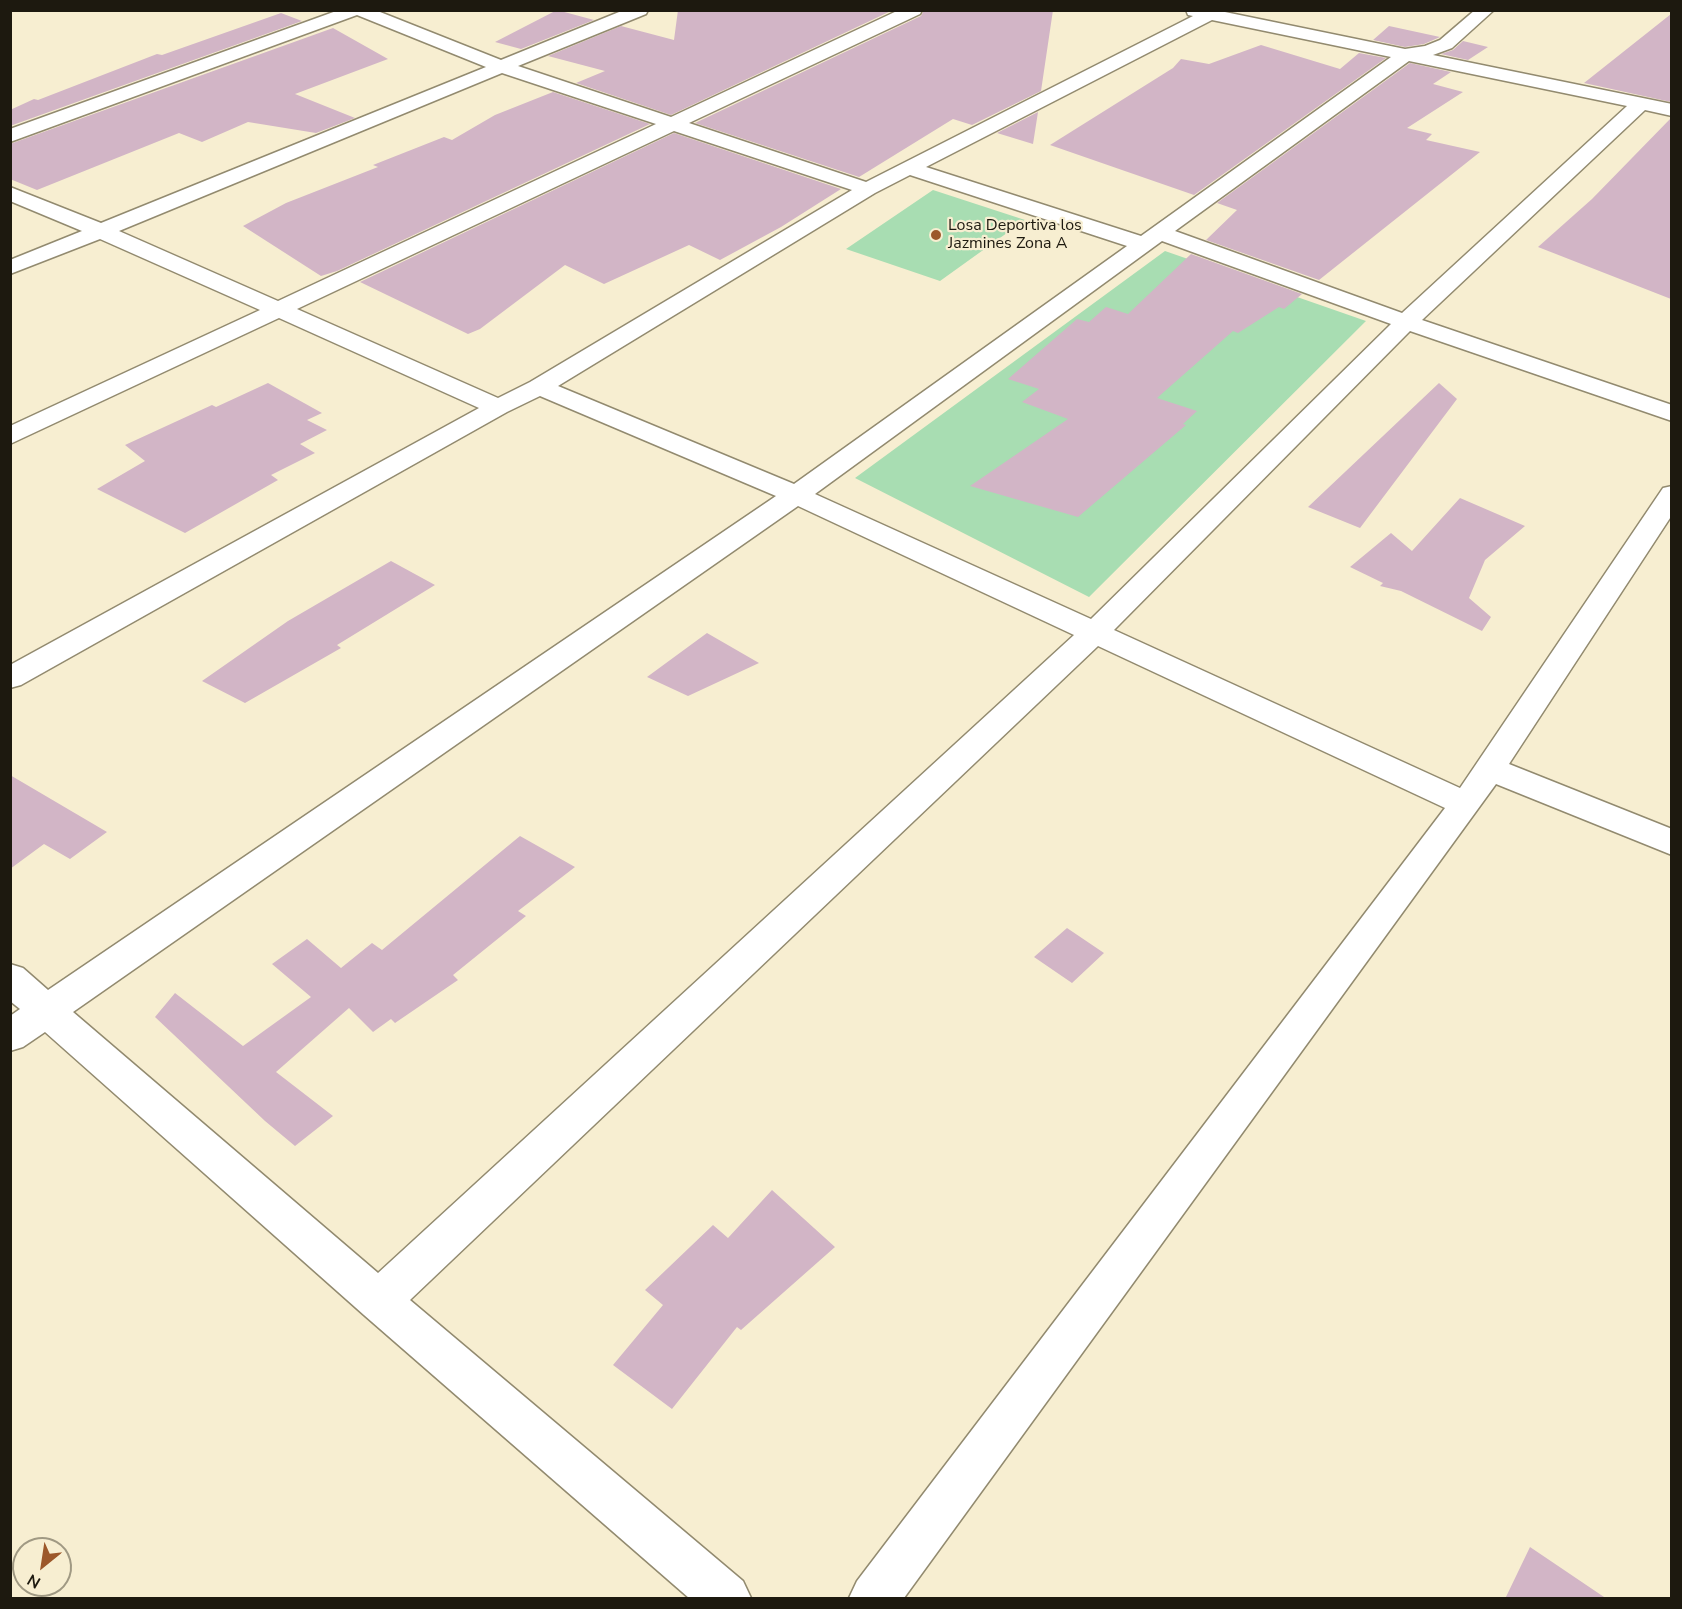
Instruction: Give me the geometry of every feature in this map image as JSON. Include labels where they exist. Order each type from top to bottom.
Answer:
[{"type":"street","points":[[10,136],[357,10],[501,67],[672,126],[868,189]]},
{"type":"street","points":[[10,268],[164,207],[640,10]]},
{"type":"street","points":[[10,436],[914,10]]},
{"type":"street","points":[[10,1036],[796,495],[1407,54],[1429,51],[1446,44],[1486,10]]},
{"type":"street","points":[[10,678],[498,407],[539,387],[868,189],[1207,12],[1671,110]]},
{"type":"street","points":[[379,1301],[1094,633],[1406,322],[1642,104]]},
{"type":"street","points":[[908,168],[1151,239],[1406,322],[1671,414]]},
{"type":"street","points":[[10,194],[101,231],[498,407]]},
{"type":"street","points":[[539,387],[796,495],[1466,804]]},
{"type":"street","points":[[874,1599],[1466,804],[1671,494]]},
{"type":"street","points":[[1491,769],[1671,843]]},
{"type":"street","points":[[10,978],[379,1301],[726,1599]]},
{"type":"green space","name":"Losa Deportiva los Jazmines Zona A","points":[[933,190],[1025,220],[940,281],[846,249]]},
{"type":"green space","points":[[1165,251],[1366,321],[1089,597],[855,478]]},
{"type":"building","points":[[557,10],[594,20],[521,49],[495,42]]},
{"type":"building","points":[[678,10],[893,10],[671,115],[576,83],[605,71],[548,56],[621,26],[674,40]]},
{"type":"building","points":[[924,10],[1053,10],[1041,91],[972,125],[953,119],[859,177],[695,123],[921,16]]},
{"type":"building","points":[[281,13],[302,21],[10,126],[10,110],[34,99],[38,100],[157,54],[162,55]]},
{"type":"building","points":[[1671,14],[1671,102],[1584,83]]},
{"type":"building","points":[[1389,26],[1440,37],[1424,44],[1405,47],[1373,40]]},
{"type":"building","points":[[333,28],[388,59],[295,94],[355,118],[316,133],[248,122],[202,142],[179,133],[37,190],[10,179],[10,144]]},
{"type":"building","points":[[1463,41],[1488,47],[1468,60],[1441,54],[1453,50]]},
{"type":"building","points":[[1261,45],[1340,69],[1359,53],[1386,58],[1194,195],[1050,145],[1173,68],[1181,59],[1209,64]]},
{"type":"building","points":[[1410,63],[1451,72],[1433,84],[1463,92],[1407,128],[1432,134],[1426,140],[1480,152],[1319,280],[1206,240],[1237,210],[1217,203]]},
{"type":"building","points":[[553,92],[650,124],[337,271],[321,276],[243,226],[286,203],[378,167],[373,165],[444,137],[452,140],[495,115]]},
{"type":"building","points":[[1038,112],[1033,144],[997,133]]},
{"type":"building","points":[[1671,118],[1671,299],[1538,247],[1592,199]]},
{"type":"building","points":[[674,133],[841,189],[781,227],[720,260],[689,245],[604,284],[565,265],[480,329],[468,334],[360,282]]},
{"type":"building","points":[[1191,254],[1302,294],[1284,309],[1279,307],[1238,333],[1233,331],[1157,398],[1197,411],[1183,424],[1186,425],[1078,517],[970,486],[1068,419],[1022,402],[1039,389],[1008,379],[1077,319],[1089,322],[1106,307],[1128,314]]},
{"type":"building","points":[[268,383],[322,413],[307,420],[327,430],[300,444],[315,453],[271,475],[278,480],[185,533],[97,489],[145,461],[125,445],[212,405],[216,407]]},
{"type":"building","points":[[1439,383],[1457,399],[1360,528],[1308,507]]},
{"type":"building","points":[[1460,498],[1525,526],[1485,560],[1469,598],[1491,617],[1482,631],[1401,591],[1380,586],[1383,583],[1350,567],[1391,533],[1412,551]]},
{"type":"building","points":[[391,561],[435,585],[337,645],[341,648],[245,703],[202,681],[288,621]]},
{"type":"building","points":[[707,633],[759,663],[688,696],[647,677]]},
{"type":"building","points":[[10,775],[107,832],[70,859],[44,844],[10,869]]},
{"type":"building","points":[[520,836],[575,867],[518,911],[526,916],[453,975],[458,980],[395,1023],[391,1019],[373,1032],[349,1008],[276,1072],[333,1116],[295,1146],[265,1121],[155,1017],[175,993],[243,1046],[311,997],[272,964],[307,939],[341,968],[372,943],[382,950]]},
{"type":"building","points":[[1067,928],[1104,953],[1072,983],[1034,957]]},
{"type":"building","points":[[772,1190],[835,1247],[741,1330],[737,1327],[672,1409],[613,1365],[663,1305],[645,1290],[713,1225],[728,1238]]},
{"type":"building","points":[[1530,1547],[1607,1599],[1505,1599]]},
{"type":"place","name":"Losa Deportiva los Jazmines Zona A","points":[[936,235]]}]
